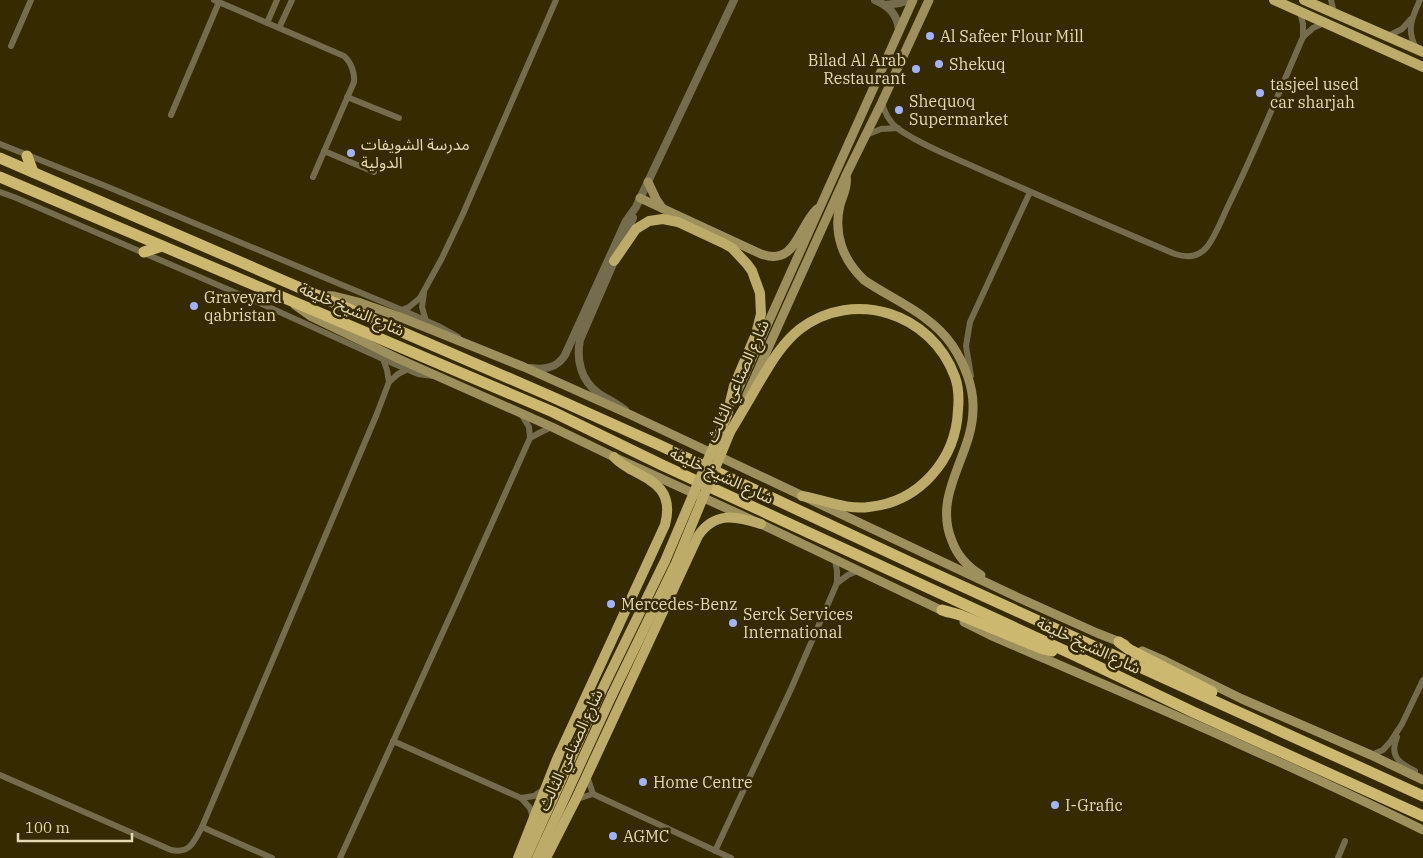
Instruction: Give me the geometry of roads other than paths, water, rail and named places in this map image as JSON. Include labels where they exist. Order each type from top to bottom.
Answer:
[{"type":"highway","points":[[27,156],[33,172]]},
{"type":"highway","name":"شارع الشيخ خليفة","points":[[0,158],[550,396],[1423,796]]},
{"type":"highway","name":"شارع الشيخ خليفة","points":[[0,177],[553,412],[680,474],[1074,655],[1193,712],[1423,816]]},
{"type":"highway","points":[[144,252],[162,246]]},
{"type":"highway","points":[[942,610],[960,615],[1043,649],[1074,655]]},
{"type":"highway","points":[[1119,642],[1130,650],[1211,692],[1233,708]]},
{"type":"main road","name":"شارع الصناعي الثالث","points":[[526,858],[601,692],[665,561],[727,415],[734,386],[821,206],[913,0]]},
{"type":"main road","name":"شارع الصناعي الثالث","points":[[537,858],[612,695],[676,563],[730,432],[769,358],[846,175],[929,0]]},
{"type":"main road","points":[[1274,0],[1423,67]]},
{"type":"main road","points":[[1305,0],[1419,50]]},
{"type":"main road","points":[[846,175],[846,187],[840,208],[838,226],[841,247],[850,264],[864,280],[914,310],[937,329],[951,344],[971,387],[972,420],[950,488],[946,511],[946,523],[953,545],[966,562],[978,573],[1002,585],[1017,597]]},
{"type":"main road","points":[[648,182],[662,208]]},
{"type":"main road","points":[[638,203],[662,208],[762,254],[773,257],[785,254],[790,250],[809,218],[821,206]]},
{"type":"main road","name":"شارع الصناعي الثالث","points":[[614,261],[633,233],[642,225],[656,219],[678,222],[732,248],[752,271],[760,293],[762,314],[752,352]]},
{"type":"main road","points":[[318,296],[334,296],[358,302],[524,367],[631,414],[1017,597],[1158,658],[1242,699],[1371,755],[1423,780]]},
{"type":"main road","points":[[289,300],[312,317],[399,359],[552,427],[761,524],[942,610],[990,635],[1188,721],[1423,830]]},
{"type":"main road","name":"شارع الصناعي الثالث","points":[[769,358],[799,330],[822,317],[847,310],[862,309],[892,314],[919,328],[942,352],[956,378],[959,392],[958,418],[955,433],[943,462],[923,485],[910,494],[882,505],[868,507],[852,507],[802,496]]},
{"type":"main road","points":[[518,858],[557,759],[667,518],[667,503],[656,484],[622,464],[614,457]]},
{"type":"main road","points":[[546,858],[576,799],[702,530],[713,521],[727,517],[741,518],[761,524]]},
{"type":"street","points":[[11,46],[31,0]]},
{"type":"street","points":[[267,23],[277,0]]},
{"type":"street","points":[[279,28],[292,0]]},
{"type":"street","points":[[402,310],[415,303],[424,292],[442,258],[556,0]]},
{"type":"street","points":[[524,367],[546,369],[562,359],[734,0]]},
{"type":"street","points":[[875,0],[885,5],[895,15],[899,30]]},
{"type":"street","points":[[885,5],[908,0]]},
{"type":"street","points":[[1330,0],[1334,13]]},
{"type":"street","points":[[1419,50],[1410,33],[1410,25],[1420,0]]},
{"type":"street","points":[[171,115],[217,1],[344,56],[347,59],[354,79],[313,177]]},
{"type":"street","points":[[882,102],[889,119],[898,128],[922,142],[1030,192],[1175,254],[1189,257],[1208,247],[1238,186],[1303,36],[1300,12]]},
{"type":"street","points":[[1388,36],[1402,29],[1412,18]]},
{"type":"street","points":[[1303,36],[1313,28],[1324,23]]},
{"type":"street","points":[[347,97],[399,118]]},
{"type":"street","points":[[866,135],[881,129],[898,128]]},
{"type":"street","points":[[0,144],[426,320],[469,345]]},
{"type":"street","points":[[324,151],[374,172]]},
{"type":"street","points":[[0,192],[144,252],[382,359],[426,376],[436,376]]},
{"type":"street","points":[[971,387],[966,346],[970,322],[1030,192]]},
{"type":"street","points":[[631,414],[591,386],[585,378],[578,361],[578,351],[580,340],[638,203]]},
{"type":"street","points":[[424,292],[422,306],[426,320]]},
{"type":"street","points":[[382,359],[387,370],[389,382]]},
{"type":"street","points":[[0,774],[171,850],[176,851],[188,848],[202,827],[389,382],[398,374],[408,369]]},
{"type":"street","points":[[340,858],[530,438],[527,422],[520,414]]},
{"type":"street","points":[[530,438],[552,427]]},
{"type":"street","points":[[715,851],[791,690],[837,584],[838,571],[835,560]]},
{"type":"street","points":[[837,584],[848,575],[859,570]]},
{"type":"street","points":[[1423,680],[1394,745],[1395,755],[1399,761],[1423,776]]},
{"type":"street","points":[[1371,755],[1388,746],[1402,724]]},
{"type":"street","points":[[393,741],[521,798],[530,808],[533,820]]},
{"type":"street","points":[[586,775],[593,794]]},
{"type":"street","points":[[521,798],[534,796],[545,789]]},
{"type":"street","points":[[576,799],[593,794],[731,858]]},
{"type":"street","points":[[202,827],[272,858]]},
{"type":"street","points":[[1338,858],[1345,841]]},
{"type":"place","name":"Al Safeer Flour Mill","points":[[930,36]]},
{"type":"place","name":"Shekuq","points":[[939,64]]},
{"type":"place","name":"Bilad Al Arab Restaurant","points":[[916,69]]},
{"type":"place","name":"tasjeel used car sharjah","points":[[1260,93]]},
{"type":"place","name":"Shequoq Supermarket","points":[[899,110]]},
{"type":"place","name":"مدرسة الشويفات الدولية","points":[[351,153]]},
{"type":"place","name":"Graveyard qabristan","points":[[194,306]]},
{"type":"place","name":"Mercedes-Benz","points":[[611,604]]},
{"type":"place","name":"Serck Services International","points":[[733,623]]},
{"type":"place","name":"Home Centre","points":[[643,782]]},
{"type":"place","name":"I-Grafic","points":[[1055,805]]},
{"type":"place","name":"AGMC","points":[[613,836]]}]
